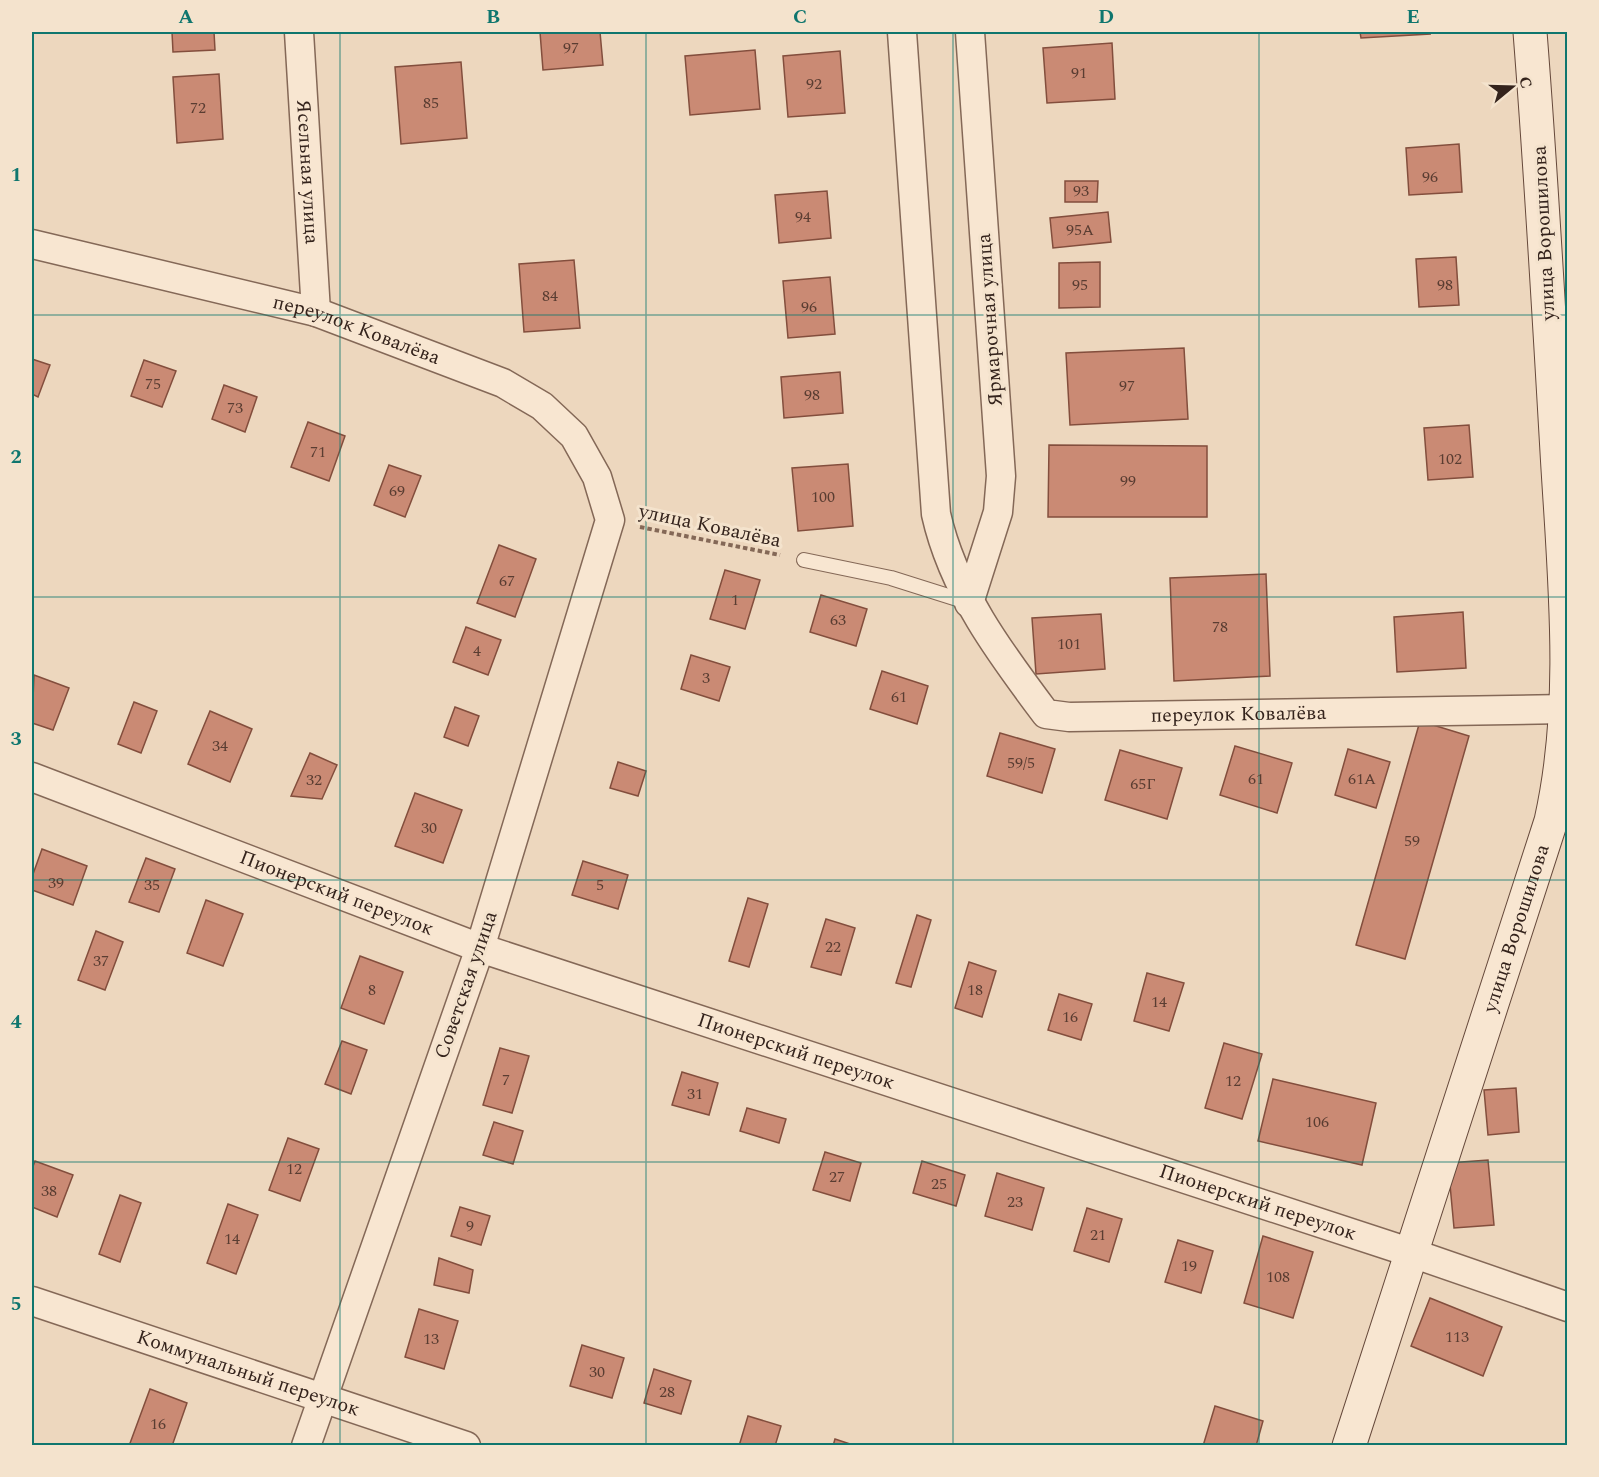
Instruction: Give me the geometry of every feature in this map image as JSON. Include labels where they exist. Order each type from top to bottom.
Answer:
[{"type":"main road","name":"улица Ворошилова","points":[[1349,1446],[1551,821],[1566,744],[1561,518],[1530,32]]},
{"type":"street","name":"Ясельная улица","points":[[299,32],[316,312]]},
{"type":"street","points":[[902,32],[936,514],[942,540],[969,603]]},
{"type":"street","name":"Ярмарочная улица","points":[[969,603],[998,512],[1001,476],[970,32]]},
{"type":"street","name":"переулок Ковалёва","points":[[32,244],[316,312],[503,383],[542,405],[574,436],[597,477],[610,520]]},
{"type":"street","name":"Советская улица","points":[[306,1446],[480,948],[610,520]]},
{"type":"street","name":"переулок Ковалёва","points":[[969,603],[1046,714],[1069,717],[1566,709]]},
{"type":"street","name":"Пионерский переулок","points":[[32,777],[480,948],[1412,1253],[1568,1307]]},
{"type":"street","name":"Коммунальный переулок","points":[[32,1301],[466,1446]]},
{"type":"lane","points":[[804,560],[891,578],[969,603]]},
{"type":"path","name":"улица Ковалёва","points":[[610,520],[804,560]]},
{"type":"building","points":[[172,32],[214,32],[215,50],[173,52]]},
{"type":"building","points":[[540,32],[600,32],[603,65],[543,70]]},
{"type":"building","points":[[1360,32],[1429,32],[1430,34],[1361,38]]},
{"type":"building","points":[[1112,43],[1115,99],[1047,103],[1043,48]]},
{"type":"building","points":[[755,50],[760,109],[690,115],[685,56]]},
{"type":"building","points":[[840,51],[845,113],[788,117],[783,56]]},
{"type":"building","points":[[461,62],[467,138],[401,144],[395,67]]},
{"type":"building","points":[[219,74],[223,139],[177,143],[173,77]]},
{"type":"building","points":[[1459,144],[1462,192],[1409,195],[1406,148]]},
{"type":"building","points":[[1065,181],[1098,181],[1097,202],[1065,202]]},
{"type":"building","points":[[827,191],[831,238],[779,243],[775,195]]},
{"type":"building","points":[[1108,212],[1111,242],[1053,248],[1050,218]]},
{"type":"building","points":[[1456,257],[1459,305],[1419,307],[1416,259]]},
{"type":"building","points":[[574,260],[580,328],[524,332],[519,264]]},
{"type":"building","points":[[1100,262],[1100,307],[1059,308],[1059,263]]},
{"type":"building","points":[[830,277],[835,334],[788,338],[783,281]]},
{"type":"building","points":[[1184,348],[1188,419],[1070,425],[1066,353]]},
{"type":"building","points":[[32,359],[50,365],[38,397],[32,394]]},
{"type":"building","points":[[144,360],[176,371],[162,407],[131,396]]},
{"type":"building","points":[[840,372],[843,413],[784,418],[781,377]]},
{"type":"building","points":[[224,385],[257,397],[245,432],[212,419]]},
{"type":"building","points":[[308,422],[345,436],[329,481],[291,467]]},
{"type":"building","points":[[1469,425],[1473,477],[1428,480],[1424,428]]},
{"type":"building","points":[[1049,445],[1207,446],[1207,517],[1048,517]]},
{"type":"building","points":[[848,464],[853,526],[798,531],[792,468]]},
{"type":"building","points":[[389,465],[421,476],[405,517],[374,505]]},
{"type":"building","points":[[499,545],[536,559],[515,617],[477,603]]},
{"type":"building","points":[[725,570],[760,580],[745,629],[710,619]]},
{"type":"building","points":[[1266,574],[1270,676],[1174,681],[1170,578]]},
{"type":"building","points":[[821,595],[867,609],[856,646],[810,632]]},
{"type":"building","points":[[1463,612],[1466,668],[1397,672],[1394,617]]},
{"type":"building","points":[[1101,614],[1105,669],[1036,674],[1032,618]]},
{"type":"building","points":[[466,627],[501,640],[488,675],[453,662]]},
{"type":"building","points":[[691,655],[730,667],[719,701],[681,689]]},
{"type":"building","points":[[882,671],[928,686],[917,724],[870,709]]},
{"type":"building","points":[[34,675],[69,688],[53,730],[32,723]]},
{"type":"building","points":[[134,702],[157,711],[141,753],[118,744]]},
{"type":"building","points":[[455,707],[479,716],[468,746],[444,737]]},
{"type":"building","points":[[210,711],[252,729],[230,782],[188,764]]},
{"type":"building","points":[[1420,721],[1469,736],[1405,959],[1356,945]]},
{"type":"building","points":[[1000,733],[1055,749],[1042,793],[987,776]]},
{"type":"building","points":[[1235,746],[1292,763],[1277,813],[1220,795]]},
{"type":"building","points":[[1348,749],[1390,762],[1376,808],[1335,795]]},
{"type":"building","points":[[1120,750],[1182,768],[1167,819],[1105,800]]},
{"type":"building","points":[[310,753],[337,765],[322,799],[291,796]]},
{"type":"building","points":[[618,762],[646,771],[638,796],[610,788]]},
{"type":"building","points":[[415,793],[462,810],[443,863],[395,846]]},
{"type":"building","points":[[42,849],[87,866],[73,905],[32,890],[32,877]]},
{"type":"building","points":[[146,858],[175,869],[159,912],[129,902]]},
{"type":"building","points":[[583,861],[628,875],[618,909],[572,895]]},
{"type":"building","points":[[748,898],[768,904],[749,967],[729,961]]},
{"type":"building","points":[[206,900],[243,914],[223,966],[187,953]]},
{"type":"building","points":[[917,915],[931,920],[911,987],[896,983]]},
{"type":"building","points":[[826,919],[855,928],[841,975],[811,967]]},
{"type":"building","points":[[96,931],[123,942],[105,990],[78,980]]},
{"type":"building","points":[[360,956],[403,972],[384,1024],[341,1008]]},
{"type":"building","points":[[969,962],[996,971],[982,1017],[955,1008]]},
{"type":"building","points":[[1147,973],[1184,983],[1169,1031],[1134,1021]]},
{"type":"building","points":[[1059,994],[1092,1004],[1081,1040],[1048,1030]]},
{"type":"building","points":[[342,1041],[367,1050],[351,1094],[325,1084]]},
{"type":"building","points":[[1224,1043],[1262,1054],[1242,1119],[1205,1108]]},
{"type":"building","points":[[500,1048],[529,1056],[512,1113],[483,1105]]},
{"type":"building","points":[[682,1072],[718,1083],[709,1115],[672,1105]]},
{"type":"building","points":[[1273,1079],[1376,1103],[1362,1165],[1258,1141]]},
{"type":"building","points":[[1516,1088],[1519,1132],[1488,1135],[1484,1090]]},
{"type":"building","points":[[747,1108],[786,1119],[779,1143],[740,1131]]},
{"type":"building","points":[[494,1122],[523,1131],[513,1164],[483,1155]]},
{"type":"building","points":[[288,1138],[319,1149],[300,1201],[269,1190]]},
{"type":"building","points":[[825,1152],[861,1163],[850,1201],[813,1190]]},
{"type":"building","points":[[1488,1160],[1494,1225],[1454,1228],[1448,1163]]},
{"type":"building","points":[[35,1161],[73,1175],[57,1217],[32,1207],[32,1169]]},
{"type":"building","points":[[922,1161],[965,1175],[956,1206],[913,1193]]},
{"type":"building","points":[[997,1173],[1044,1188],[1032,1230],[985,1216]]},
{"type":"building","points":[[120,1195],[141,1203],[120,1262],[99,1254]]},
{"type":"building","points":[[228,1204],[258,1215],[236,1274],[207,1263]]},
{"type":"building","points":[[460,1207],[490,1216],[481,1245],[451,1236]]},
{"type":"building","points":[[1087,1208],[1122,1219],[1109,1262],[1074,1251]]},
{"type":"building","points":[[1263,1236],[1313,1252],[1293,1318],[1244,1303]]},
{"type":"building","points":[[1178,1240],[1213,1251],[1201,1293],[1165,1282]]},
{"type":"building","points":[[439,1258],[473,1270],[469,1293],[434,1285]]},
{"type":"building","points":[[1430,1298],[1502,1327],[1483,1376],[1411,1346]]},
{"type":"building","points":[[419,1309],[458,1321],[444,1369],[405,1357]]},
{"type":"building","points":[[582,1345],[624,1358],[612,1398],[570,1386]]},
{"type":"building","points":[[654,1369],[691,1381],[681,1414],[644,1403]]},
{"type":"building","points":[[150,1389],[187,1403],[172,1446],[129,1446]]},
{"type":"building","points":[[1215,1406],[1263,1421],[1256,1446],[1203,1446]]},
{"type":"building","points":[[748,1416],[781,1426],[775,1446],[739,1446]]},
{"type":"building","points":[[835,1439],[856,1446],[833,1446]]}]
